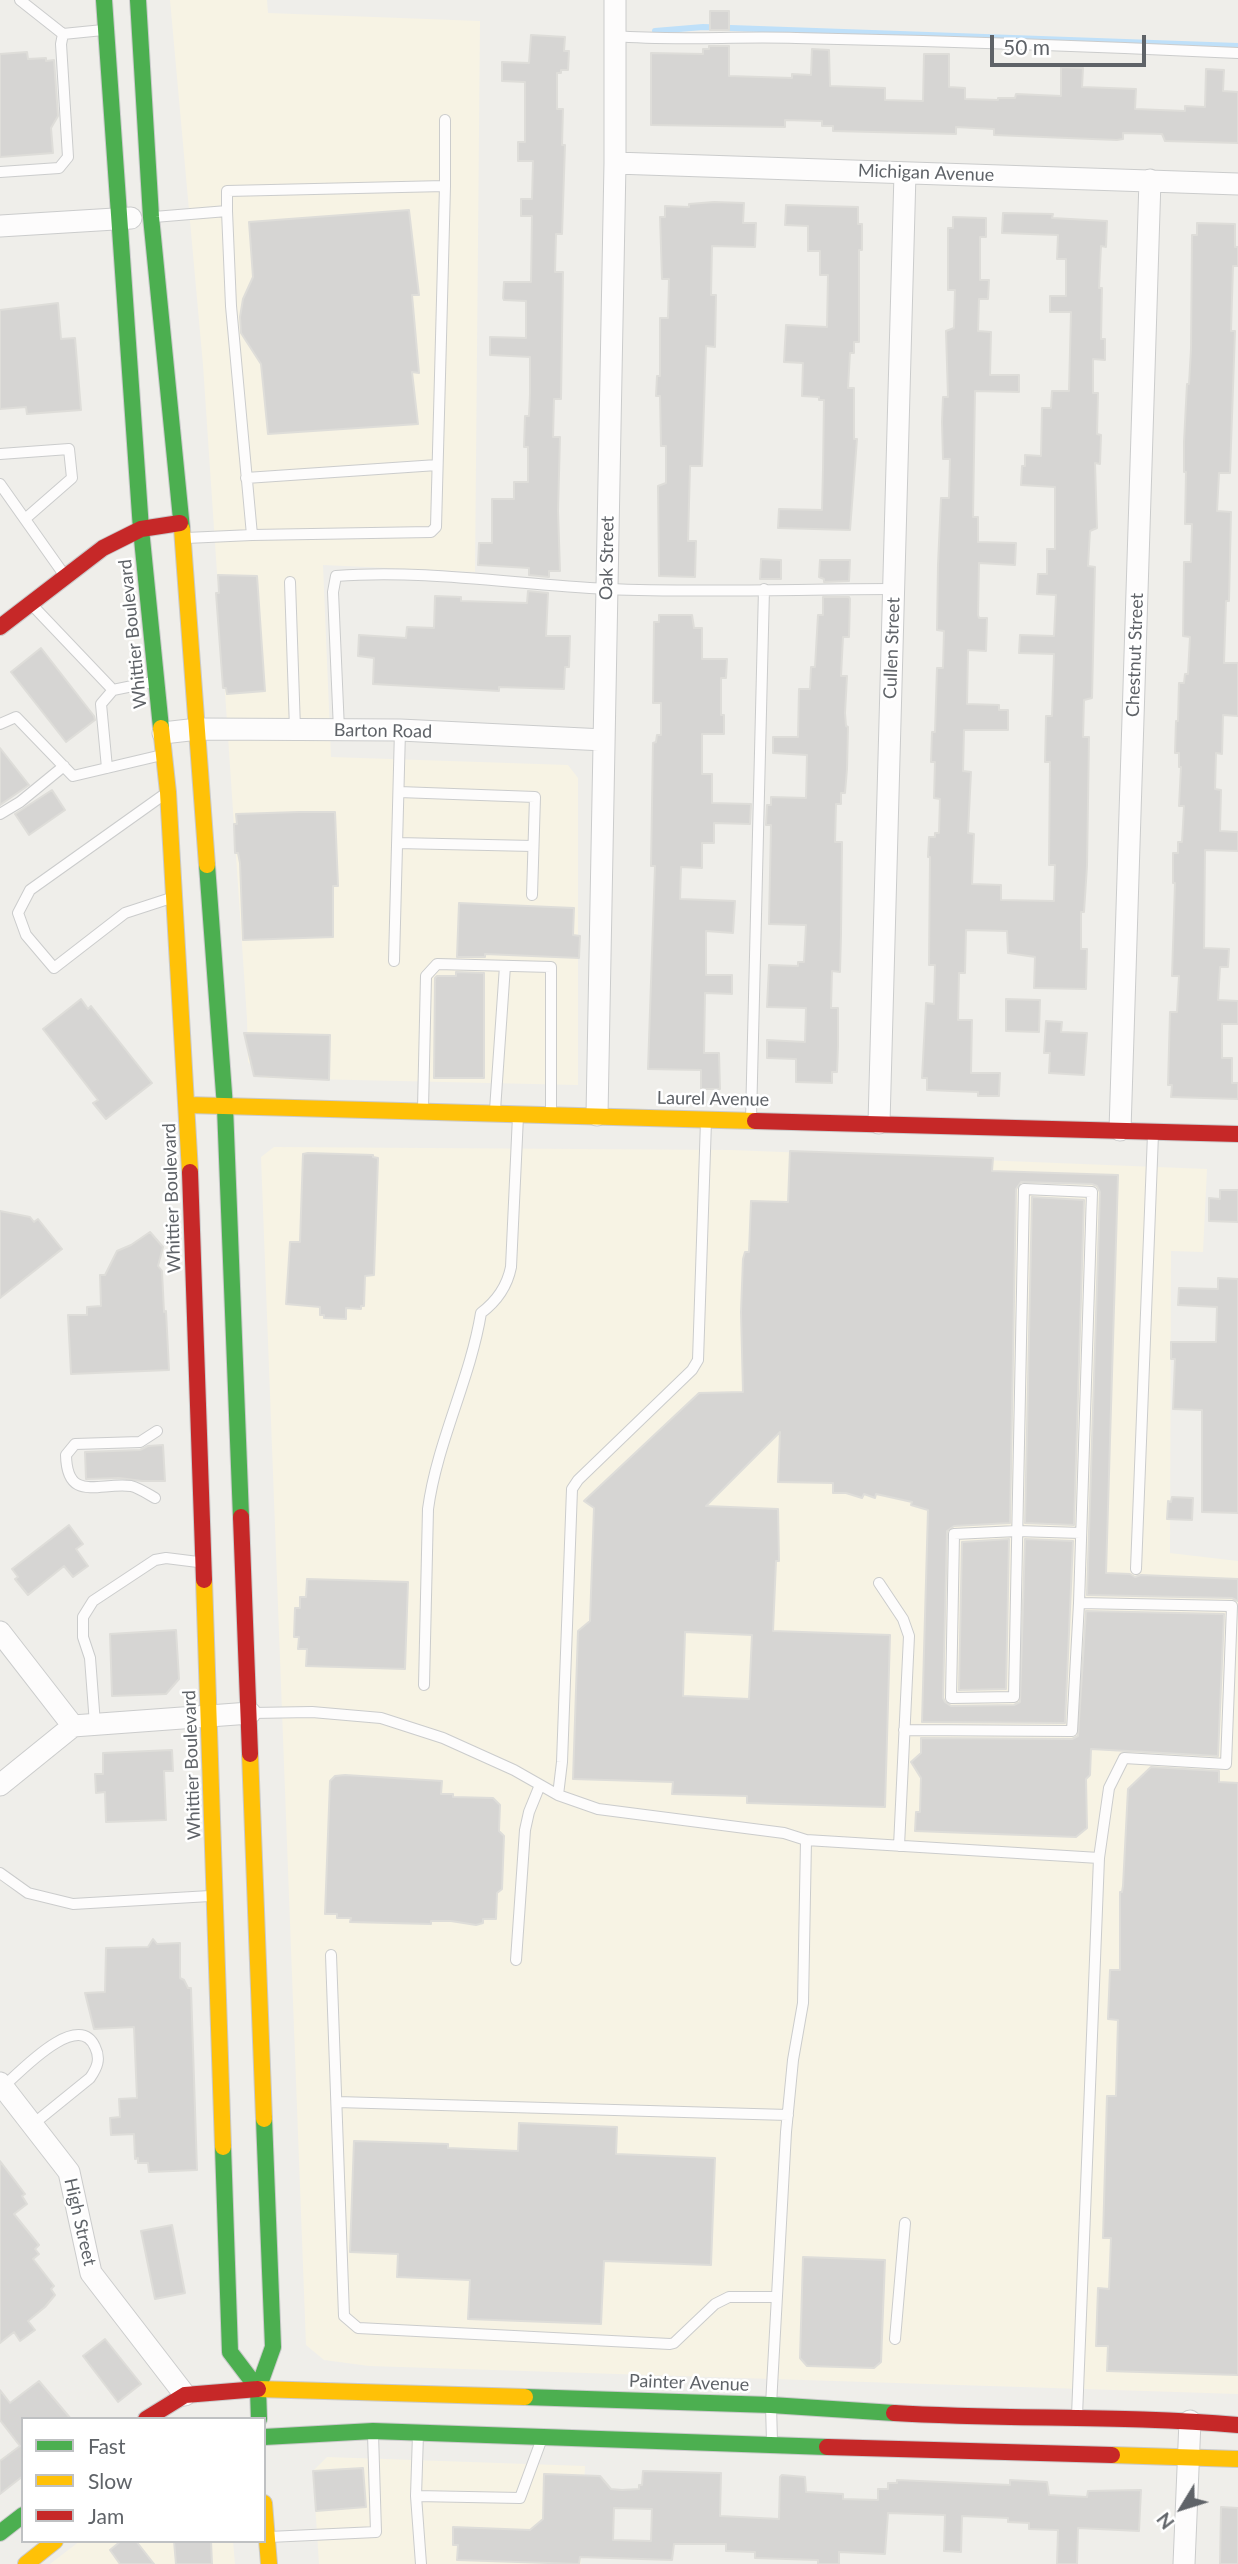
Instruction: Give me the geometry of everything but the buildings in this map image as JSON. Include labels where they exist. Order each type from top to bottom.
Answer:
[{"type":"main road","name":"Whittier Boulevard","points":[[104,0],[141,529],[180,897],[205,1563],[230,2352],[258,2389]]},
{"type":"main road","points":[[138,0],[152,217],[198,729],[204,893],[225,1107],[273,2347],[258,2389],[259,2417]]},
{"type":"main road","points":[[0,627],[103,548],[141,529],[182,531]]},
{"type":"main road","name":"Laurel Avenue","points":[[188,1105],[1238,1134]]},
{"type":"main road","name":"Painter Avenue","points":[[149,2417],[185,2395],[258,2389],[771,2405],[965,2417],[1190,2421],[1238,2426]]},
{"type":"main road","points":[[1056,2434],[1071,2427],[1077,2419]]},
{"type":"main road","points":[[266,2437],[373,2431],[418,2432],[1238,2459]]},
{"type":"main road","points":[[959,2450],[978,2433],[985,2432]]},
{"type":"main road","points":[[0,2533],[21,2517]]},
{"type":"main road","points":[[266,2526],[269,2564]]},
{"type":"main road","points":[[26,2564],[52,2543]]},
{"type":"street","name":"Oak Street","points":[[597,1115],[615,163],[615,0]]},
{"type":"street","name":"Michigan Avenue","points":[[615,163],[1238,184]]},
{"type":"street","name":"Cullen Street","points":[[879,1123],[905,173]]},
{"type":"street","name":"Chestnut Street","points":[[1120,1130],[1150,180]]},
{"type":"street","points":[[0,226],[152,217]]},
{"type":"street","name":"Barton Road","points":[[164,744],[198,729],[400,730],[604,740]]},
{"type":"street","points":[[0,1632],[73,1726]]},
{"type":"street","points":[[0,1786],[73,1726],[250,1713]]},
{"type":"street","name":"High Street","points":[[1,2085],[69,2172],[91,2273],[185,2395]]},
{"type":"street","points":[[1184,2564],[1190,2421]]},
{"type":"lane","points":[[20,0],[63,34],[106,30]]},
{"type":"lane","points":[[0,172],[60,169],[68,157],[61,44],[63,34]]},
{"type":"lane","points":[[615,36],[665,40],[733,36],[883,40],[1238,53]]},
{"type":"lane","points":[[182,531],[252,535],[431,532],[436,527],[445,120]]},
{"type":"lane","points":[[252,535],[231,306],[227,191],[445,186]]},
{"type":"lane","points":[[152,217],[227,211]]},
{"type":"lane","points":[[0,454],[69,449],[72,478],[25,519]]},
{"type":"lane","points":[[246,478],[437,465]]},
{"type":"lane","points":[[0,484],[65,576]]},
{"type":"lane","points":[[339,730],[333,603],[336,576],[366,574],[490,579],[606,589],[894,589]]},
{"type":"lane","points":[[290,582],[295,729]]},
{"type":"lane","points":[[751,1119],[764,589]]},
{"type":"lane","points":[[31,604],[113,690]]},
{"type":"lane","points":[[107,768],[101,704],[113,690],[157,681]]},
{"type":"lane","points":[[0,724],[16,717],[74,776],[107,768],[164,744]]},
{"type":"lane","points":[[394,961],[400,730]]},
{"type":"lane","points":[[0,814],[20,802],[64,766]]},
{"type":"lane","points":[[167,792],[30,890],[18,913],[26,935],[54,968],[125,913],[180,897]]},
{"type":"lane","points":[[399,792],[535,797],[532,895]]},
{"type":"lane","points":[[397,844],[534,846]]},
{"type":"lane","points":[[422,1111],[426,976],[437,964],[551,967],[551,1114]]},
{"type":"lane","points":[[495,1113],[505,966]]},
{"type":"lane","points":[[424,1685],[428,1509],[432,1480],[476,1345],[481,1313],[495,1302],[509,1278],[518,1114]]},
{"type":"lane","points":[[558,1795],[562,1762],[572,1489],[578,1480],[692,1370],[698,1360],[706,1118]]},
{"type":"lane","points":[[1136,1569],[1154,1131]]},
{"type":"lane","points":[[904,1730],[1072,1731],[1079,1603],[1092,1192],[1024,1189],[1017,1531],[1014,1697],[951,1698],[954,1534],[1017,1531],[1081,1533]]},
{"type":"lane","points":[[155,1498],[133,1486],[83,1487],[73,1482],[66,1472],[66,1455],[75,1444],[141,1442],[157,1431]]},
{"type":"lane","points":[[95,1724],[90,1658],[83,1637],[83,1617],[93,1601],[155,1560],[166,1558],[205,1563]]},
{"type":"lane","points":[[879,1583],[903,1619],[909,1636],[899,1846]]},
{"type":"lane","points":[[1077,2419],[1098,1858],[1109,1787],[1124,1758],[1226,1764],[1232,1606],[1079,1603]]},
{"type":"lane","points":[[250,1713],[312,1712],[381,1718],[443,1738],[558,1795],[598,1809],[784,1833],[806,1840],[1098,1858]]},
{"type":"lane","points":[[516,1960],[525,1830],[540,1785]]},
{"type":"lane","points":[[772,2445],[771,2405],[788,2115],[793,2060],[803,2003],[806,1840]]},
{"type":"lane","points":[[0,1873],[28,1893],[73,1904],[216,1896]]},
{"type":"lane","points":[[331,1955],[344,2316],[358,2328],[670,2344],[715,2304],[729,2297],[777,2297]]},
{"type":"lane","points":[[1,2085],[50,2046],[66,2037],[77,2034],[86,2036],[95,2045],[99,2058],[97,2068],[90,2078],[32,2125]]},
{"type":"lane","points":[[337,2102],[788,2115]]},
{"type":"lane","points":[[895,2339],[905,2223]]},
{"type":"lane","points":[[267,2537],[376,2532],[373,2431]]},
{"type":"lane","points":[[418,2432],[416,2496],[421,2564]]},
{"type":"lane","points":[[416,2496],[520,2498],[542,2438]]},
{"type":"shaded area","points":[[170,0],[267,0],[268,13],[480,21],[475,572],[323,565],[331,757],[568,765],[578,778],[578,1085],[265,1078],[248,1062],[203,365]]},
{"type":"shaded area","points":[[274,1147],[732,1150],[1207,1169],[1203,1252],[1171,1251],[1170,1553],[1238,1561],[1238,2394],[369,2366],[324,2360],[306,2345],[261,1157]]},
{"type":"shaded area","points":[[327,2457],[585,2466],[581,2564],[319,2564],[313,2471]]},
{"type":"shaded area","points":[[77,2543],[233,2543],[235,2564],[50,2564]]},
{"type":"waterway","points":[[655,31],[703,27],[1238,46]]},
{"type":"traffic: fast","points":[[104,0],[141,529],[161,728]]},
{"type":"traffic: fast","points":[[138,0],[151,217],[182,529]]},
{"type":"traffic: fast","points":[[207,865],[225,1107],[241,1517]]},
{"type":"traffic: fast","points":[[259,2417],[258,2389],[273,2347],[264,2119]]},
{"type":"traffic: fast","points":[[223,2147],[230,2352],[258,2389]]},
{"type":"traffic: fast","points":[[525,2397],[771,2405],[894,2413]]},
{"type":"traffic: fast","points":[[266,2437],[373,2431],[827,2447]]},
{"type":"traffic: fast","points":[[0,2533],[21,2517]]},
{"type":"traffic: slow","points":[[182,529],[207,865]]},
{"type":"traffic: slow","points":[[161,728],[168,792],[190,1172]]},
{"type":"traffic: slow","points":[[188,1105],[755,1121]]},
{"type":"traffic: slow","points":[[204,1580],[223,2147]]},
{"type":"traffic: slow","points":[[250,1754],[264,2119]]},
{"type":"traffic: slow","points":[[258,2389],[525,2397]]},
{"type":"traffic: slow","points":[[1112,2455],[1238,2459]]},
{"type":"traffic: slow","points":[[266,2527],[269,2564]]},
{"type":"traffic: slow","points":[[26,2564],[52,2543]]},
{"type":"traffic: jam","points":[[0,627],[103,548],[141,529],[180,523]]},
{"type":"traffic: jam","points":[[755,1121],[1238,1134]]},
{"type":"traffic: jam","points":[[190,1172],[204,1580]]},
{"type":"traffic: jam","points":[[241,1517],[250,1754]]},
{"type":"traffic: jam","points":[[149,2417],[185,2395],[258,2389]]},
{"type":"traffic: jam","points":[[894,2413],[1238,2425]]},
{"type":"traffic: jam","points":[[827,2447],[1112,2455]]}]
